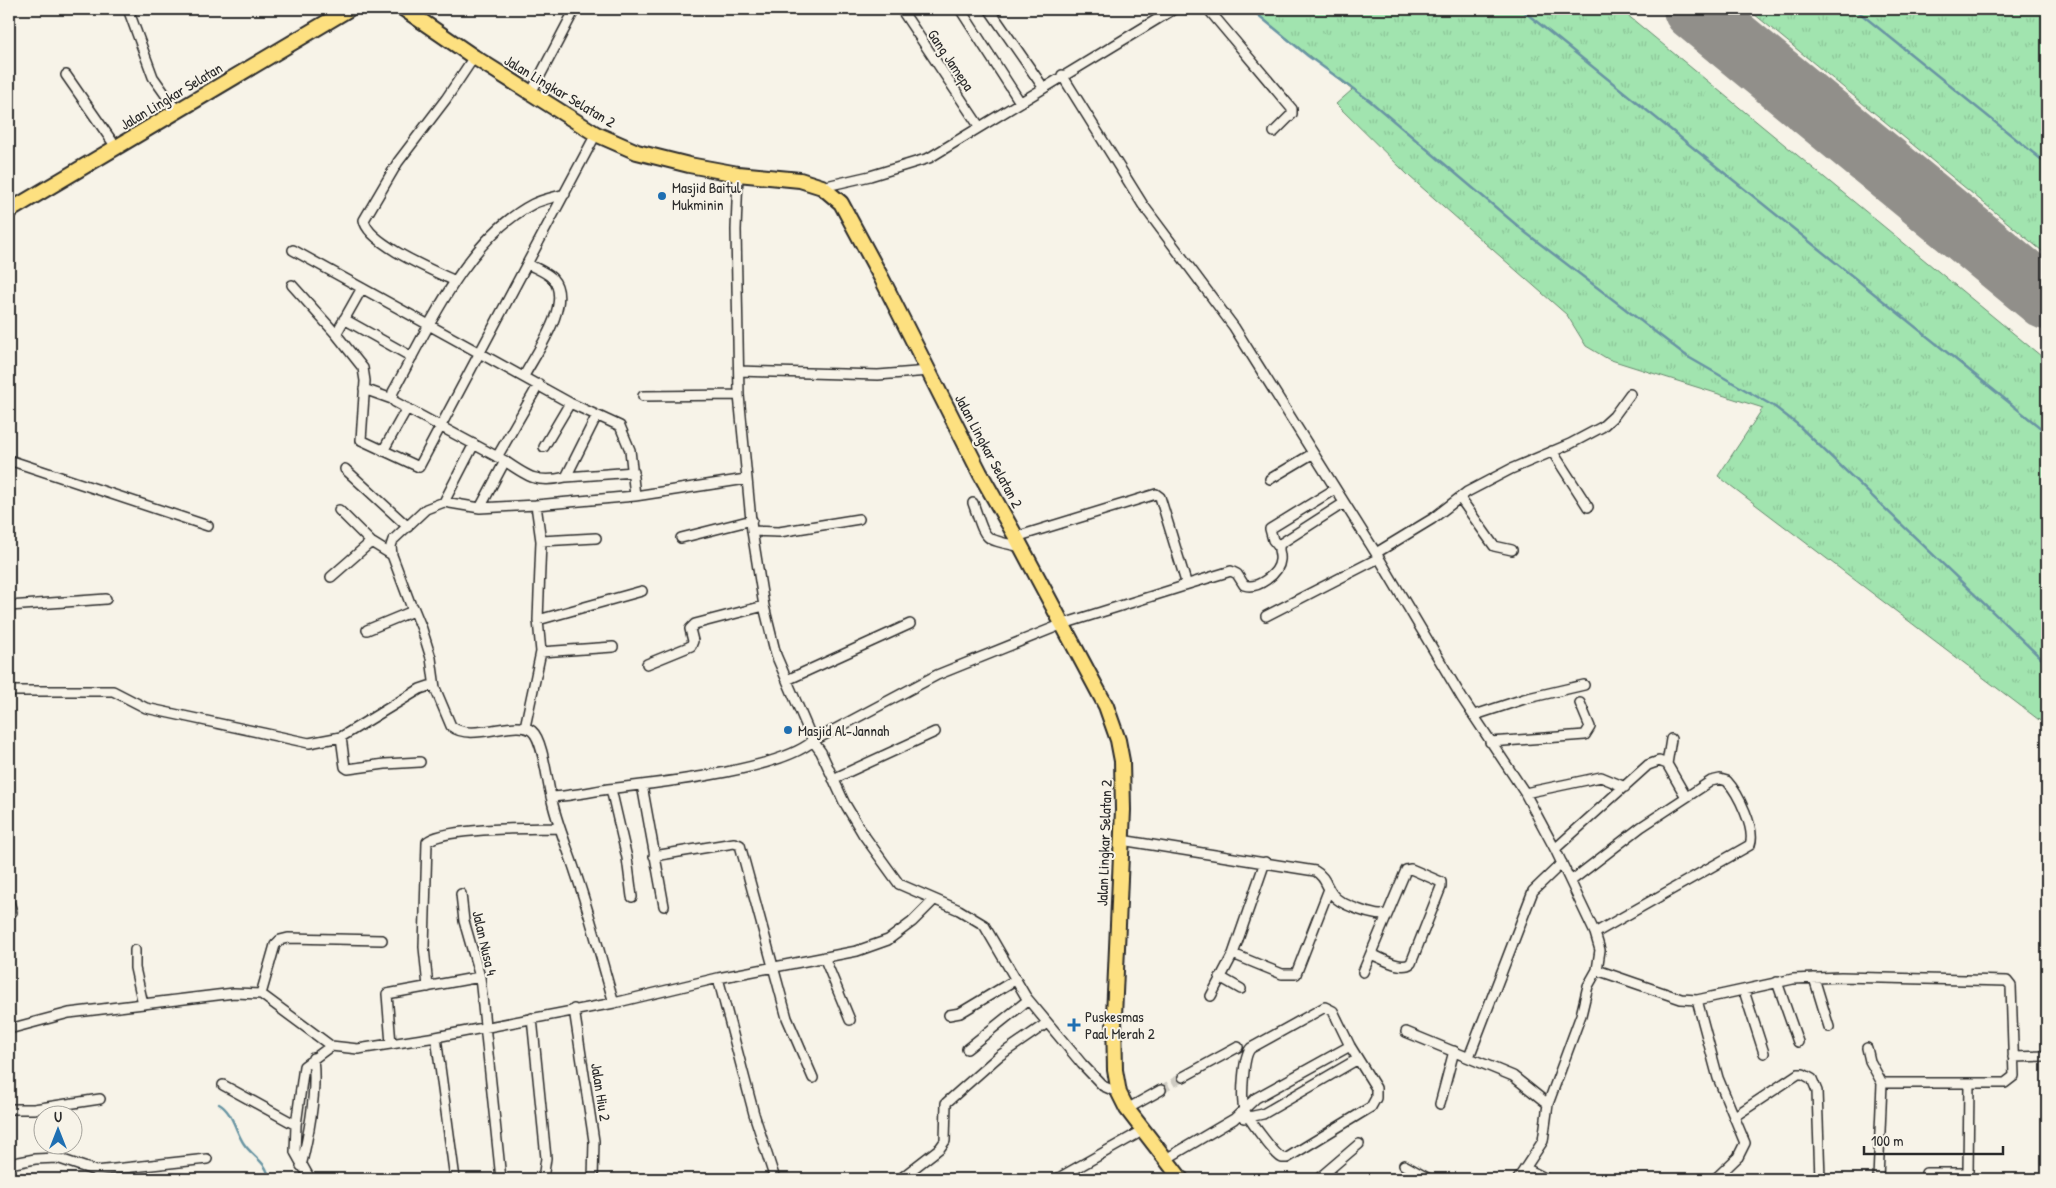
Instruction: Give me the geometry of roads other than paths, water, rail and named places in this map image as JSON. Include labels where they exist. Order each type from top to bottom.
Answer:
[{"type":"highway","name":"Jalan Lingkar Selatan","points":[[9,211],[349,9]]},
{"type":"highway","name":"Jalan Lingkar Selatan 2","points":[[404,9],[474,57],[596,134],[637,152],[738,174],[800,180],[822,187],[841,204],[929,371],[980,473],[1106,706],[1118,740],[1122,761],[1121,840],[1114,1054],[1119,1093],[1142,1131],[1180,1179]]},
{"type":"street","points":[[128,9],[153,77],[176,111]]},
{"type":"street","points":[[531,94],[575,9]]},
{"type":"street","name":"Gang Jamepa","points":[[901,9],[979,126]]},
{"type":"street","points":[[960,9],[1020,102]]},
{"type":"street","points":[[990,9],[1043,87]]},
{"type":"street","points":[[822,187],[870,176],[929,158],[1062,75],[1174,9]]},
{"type":"street","points":[[1208,9],[1292,109],[1292,114],[1274,132]]},
{"type":"street","points":[[455,281],[390,248],[369,230],[364,220],[398,162],[446,99],[474,57]]},
{"type":"street","points":[[66,75],[116,147]]},
{"type":"street","points":[[1062,75],[1143,204],[1234,327],[1377,555],[1462,698],[1525,793],[1555,849],[1595,932],[1600,950],[1598,970],[1588,986],[1581,1015],[1548,1104],[1543,1141],[1518,1179]]},
{"type":"street","points":[[292,285],[336,334],[363,368],[364,389],[361,440],[419,467],[596,134]]},
{"type":"street","points":[[738,174],[736,230],[739,395],[752,531],[764,606],[776,655],[813,741],[821,752],[833,779],[863,834],[899,884],[959,910],[984,925],[1028,1000],[1103,1086],[1119,1093]]},
{"type":"street","points":[[392,399],[393,392],[429,326],[455,281],[474,254],[519,212],[534,204],[565,194]]},
{"type":"street","points":[[293,250],[596,417],[620,426],[630,450],[634,472],[634,496]]},
{"type":"street","points":[[524,376],[552,324],[560,299],[557,286],[551,276],[528,264]]},
{"type":"street","points":[[336,334],[362,288]]},
{"type":"street","points":[[344,319],[412,357]]},
{"type":"street","points":[[739,370],[878,375],[929,371]]},
{"type":"street","points":[[480,508],[501,459],[539,384]]},
{"type":"street","points":[[364,389],[392,399],[501,459],[527,476],[538,480],[550,482],[566,478],[634,472]]},
{"type":"street","points":[[1266,616],[1377,555],[1460,498],[1511,469],[1570,444],[1602,427],[1614,416],[1630,394]]},
{"type":"street","points":[[643,396],[739,395]]},
{"type":"street","points":[[544,447],[570,403]]},
{"type":"street","points":[[384,451],[407,408]]},
{"type":"street","points":[[566,478],[596,417]]},
{"type":"street","points":[[444,502],[474,444]]},
{"type":"street","points":[[1552,451],[1588,507]]},
{"type":"street","points":[[1270,480],[1312,454]]},
{"type":"street","points":[[9,460],[208,526]]},
{"type":"street","points":[[345,469],[408,527]]},
{"type":"street","points":[[614,1003],[576,871],[558,828],[542,753],[535,734],[525,727],[472,732],[456,730],[451,726],[434,688],[430,658],[422,628],[392,555],[391,546],[393,540],[426,509],[444,502],[480,508],[536,505],[634,496],[746,478]]},
{"type":"street","points":[[551,797],[642,785],[763,764],[804,748],[813,741],[937,676],[1063,624],[1231,571],[1237,574],[1244,585],[1254,586],[1272,576],[1280,560],[1278,546],[1273,540],[1270,529],[1335,489]]},
{"type":"street","points":[[973,503],[985,536],[992,541],[1019,542],[1156,494],[1160,497],[1186,579],[1185,585]]},
{"type":"street","points":[[1460,498],[1494,546],[1512,550]]},
{"type":"street","points":[[1278,546],[1290,536],[1344,503]]},
{"type":"street","points":[[525,727],[541,652],[538,620],[541,541],[536,505]]},
{"type":"street","points":[[339,510],[370,542],[392,555]]},
{"type":"street","points":[[752,531],[779,532],[859,519]]},
{"type":"street","points":[[681,538],[752,520]]},
{"type":"street","points":[[541,541],[596,538]]},
{"type":"street","points":[[331,577],[370,542]]},
{"type":"street","points":[[538,620],[642,590]]},
{"type":"street","points":[[9,606],[106,599]]},
{"type":"street","points":[[647,664],[691,646],[693,640],[690,629],[695,624],[764,606]]},
{"type":"street","points":[[367,630],[411,613],[413,607]]},
{"type":"street","points":[[787,680],[910,624]]},
{"type":"street","points":[[541,652],[562,649],[613,647]]},
{"type":"street","points":[[1475,715],[1524,699],[1584,685]]},
{"type":"street","points":[[9,691],[113,691],[146,708],[309,743],[341,737],[420,689],[429,686],[434,688]]},
{"type":"street","points":[[1490,742],[1585,735],[1590,727],[1580,703]]},
{"type":"street","points":[[833,779],[935,732]]},
{"type":"street","points":[[341,737],[345,767],[348,769],[420,762]]},
{"type":"street","points":[[1671,740],[1667,764],[1686,797]]},
{"type":"street","points":[[1555,849],[1652,762],[1658,761],[1667,764]]},
{"type":"street","points":[[1525,793],[1602,777],[1625,787]]},
{"type":"street","points":[[1571,881],[1641,827],[1710,781],[1720,779],[1727,781],[1746,813],[1752,839],[1750,845],[1595,932]]},
{"type":"street","points":[[642,785],[664,906]]},
{"type":"street","points":[[611,789],[627,858],[632,898]]},
{"type":"street","points":[[428,987],[424,947],[427,842],[440,835],[558,828]]},
{"type":"street","points":[[1121,840],[1316,871],[1324,877],[1329,889],[1337,900],[1376,916],[1385,914]]},
{"type":"street","points":[[654,856],[734,843],[740,845],[787,1018],[813,1078]]},
{"type":"street","points":[[1211,996],[1233,954],[1265,862]]},
{"type":"street","points":[[1469,1057],[1533,891],[1562,863]]},
{"type":"street","points":[[1363,972],[1385,914],[1407,869],[1411,868],[1441,882],[1441,887],[1411,963],[1405,966],[1371,954]]},
{"type":"street","points":[[1233,954],[1282,974],[1296,974],[1329,889]]},
{"type":"street","name":"Jalan Nusa 4","points":[[461,894],[464,921],[480,976],[484,1027],[502,1179]]},
{"type":"street","points":[[9,1029],[69,1013],[234,993],[261,994],[331,1046],[358,1048],[391,1044],[614,1003],[718,978],[857,951],[888,940],[912,922],[934,900]]},
{"type":"street","points":[[9,902],[12,912]]},
{"type":"street","points":[[261,994],[275,945],[280,940],[288,938],[382,940]]},
{"type":"street","points":[[135,950],[135,968],[143,1004]]},
{"type":"street","points":[[824,957],[850,1020]]},
{"type":"street","points":[[1598,970],[1681,999],[1697,1000],[1744,991],[1776,982],[1814,978],[2007,982],[2011,986],[2014,1076],[2009,1081],[1882,1083]]},
{"type":"street","points":[[391,1044],[387,994],[480,976]]},
{"type":"street","points":[[1220,977],[1241,989]]},
{"type":"street","points":[[718,978],[754,1114],[775,1179]]},
{"type":"street","points":[[1814,978],[1829,1027]]},
{"type":"street","points":[[949,1015],[960,1013],[1015,980]]},
{"type":"street","points":[[1776,982],[1798,1042]]},
{"type":"street","points":[[1744,991],[1764,1053]]},
{"type":"street","points":[[967,1049],[1028,1000]]},
{"type":"street","points":[[1697,1000],[1718,1078],[1744,1138],[1744,1148],[1738,1157],[1715,1179]]},
{"type":"street","points":[[1325,1008],[1333,1011],[1350,1046],[1376,1088],[1376,1098],[1371,1107],[1287,1158],[1279,1157],[1248,1117],[1244,1108],[1246,1056],[1251,1048],[1325,1008]]},
{"type":"street","name":"Jalan Hiu 2","points":[[574,1009],[594,1141],[593,1179]]},
{"type":"street","points":[[532,1018],[546,1158],[543,1179]]},
{"type":"street","points":[[900,1179],[940,1148],[945,1141],[946,1103],[999,1056],[1048,1023]]},
{"type":"street","points":[[1406,1032],[1512,1076],[1548,1104]]},
{"type":"street","points":[[436,1037],[455,1179]]},
{"type":"street","points":[[310,1179],[301,1166],[295,1152],[296,1125],[304,1066],[331,1046]]},
{"type":"street","points":[[1166,1159],[1234,1119],[1256,1098],[1350,1046]]},
{"type":"street","points":[[1184,1077],[1238,1047]]},
{"type":"street","points":[[1867,1048],[1870,1061],[1882,1083],[1878,1179]]},
{"type":"street","points":[[1440,1104],[1454,1051]]},
{"type":"street","points":[[2013,1057],[2047,1056]]},
{"type":"street","points":[[301,1166],[306,1144],[315,1071],[314,1058]]},
{"type":"street","points":[[1234,1119],[1263,1114],[1358,1058]]},
{"type":"street","points":[[1735,1116],[1798,1074],[1803,1074],[1812,1079],[1817,1091],[1820,1179]]},
{"type":"street","points":[[1926,1172],[1968,1176],[1969,1083]]},
{"type":"street","points":[[223,1085],[296,1125]]},
{"type":"street","points":[[1127,1109],[1161,1090]]},
{"type":"street","points":[[1256,1098],[1263,1114]]},
{"type":"street","points":[[9,1109],[34,1109],[100,1099]]},
{"type":"street","points":[[1057,1179],[1142,1131]]},
{"type":"street","points":[[1318,1179],[1359,1144]]},
{"type":"street","points":[[9,1164],[35,1159],[57,1158],[96,1171],[207,1159]]},
{"type":"street","points":[[1404,1165],[1429,1179]]},
{"type":"street","points":[[1526,1168],[1547,1179]]},
{"type":"waterway","points":[[1251,9],[1308,56],[1370,101],[1526,233],[1688,357],[1775,407],[1797,424],[2047,664]]},
{"type":"waterway","points":[[1521,9],[2047,433]]},
{"type":"waterway","points":[[1855,9],[2047,164]]},
{"type":"waterway","points":[[219,1104],[228,1112],[244,1144],[263,1164],[269,1179]]},
{"type":"tunnel","points":[[1161,1090],[1183,1077]]},
{"type":"place","name":"Masjid Baitul Mukminin","points":[[662,196]]},
{"type":"place","name":"Masjid Al-Jannah","points":[[788,730]]},
{"type":"place","name":"Puskesmas Paal Merah 2","points":[[1074,1025]]}]
